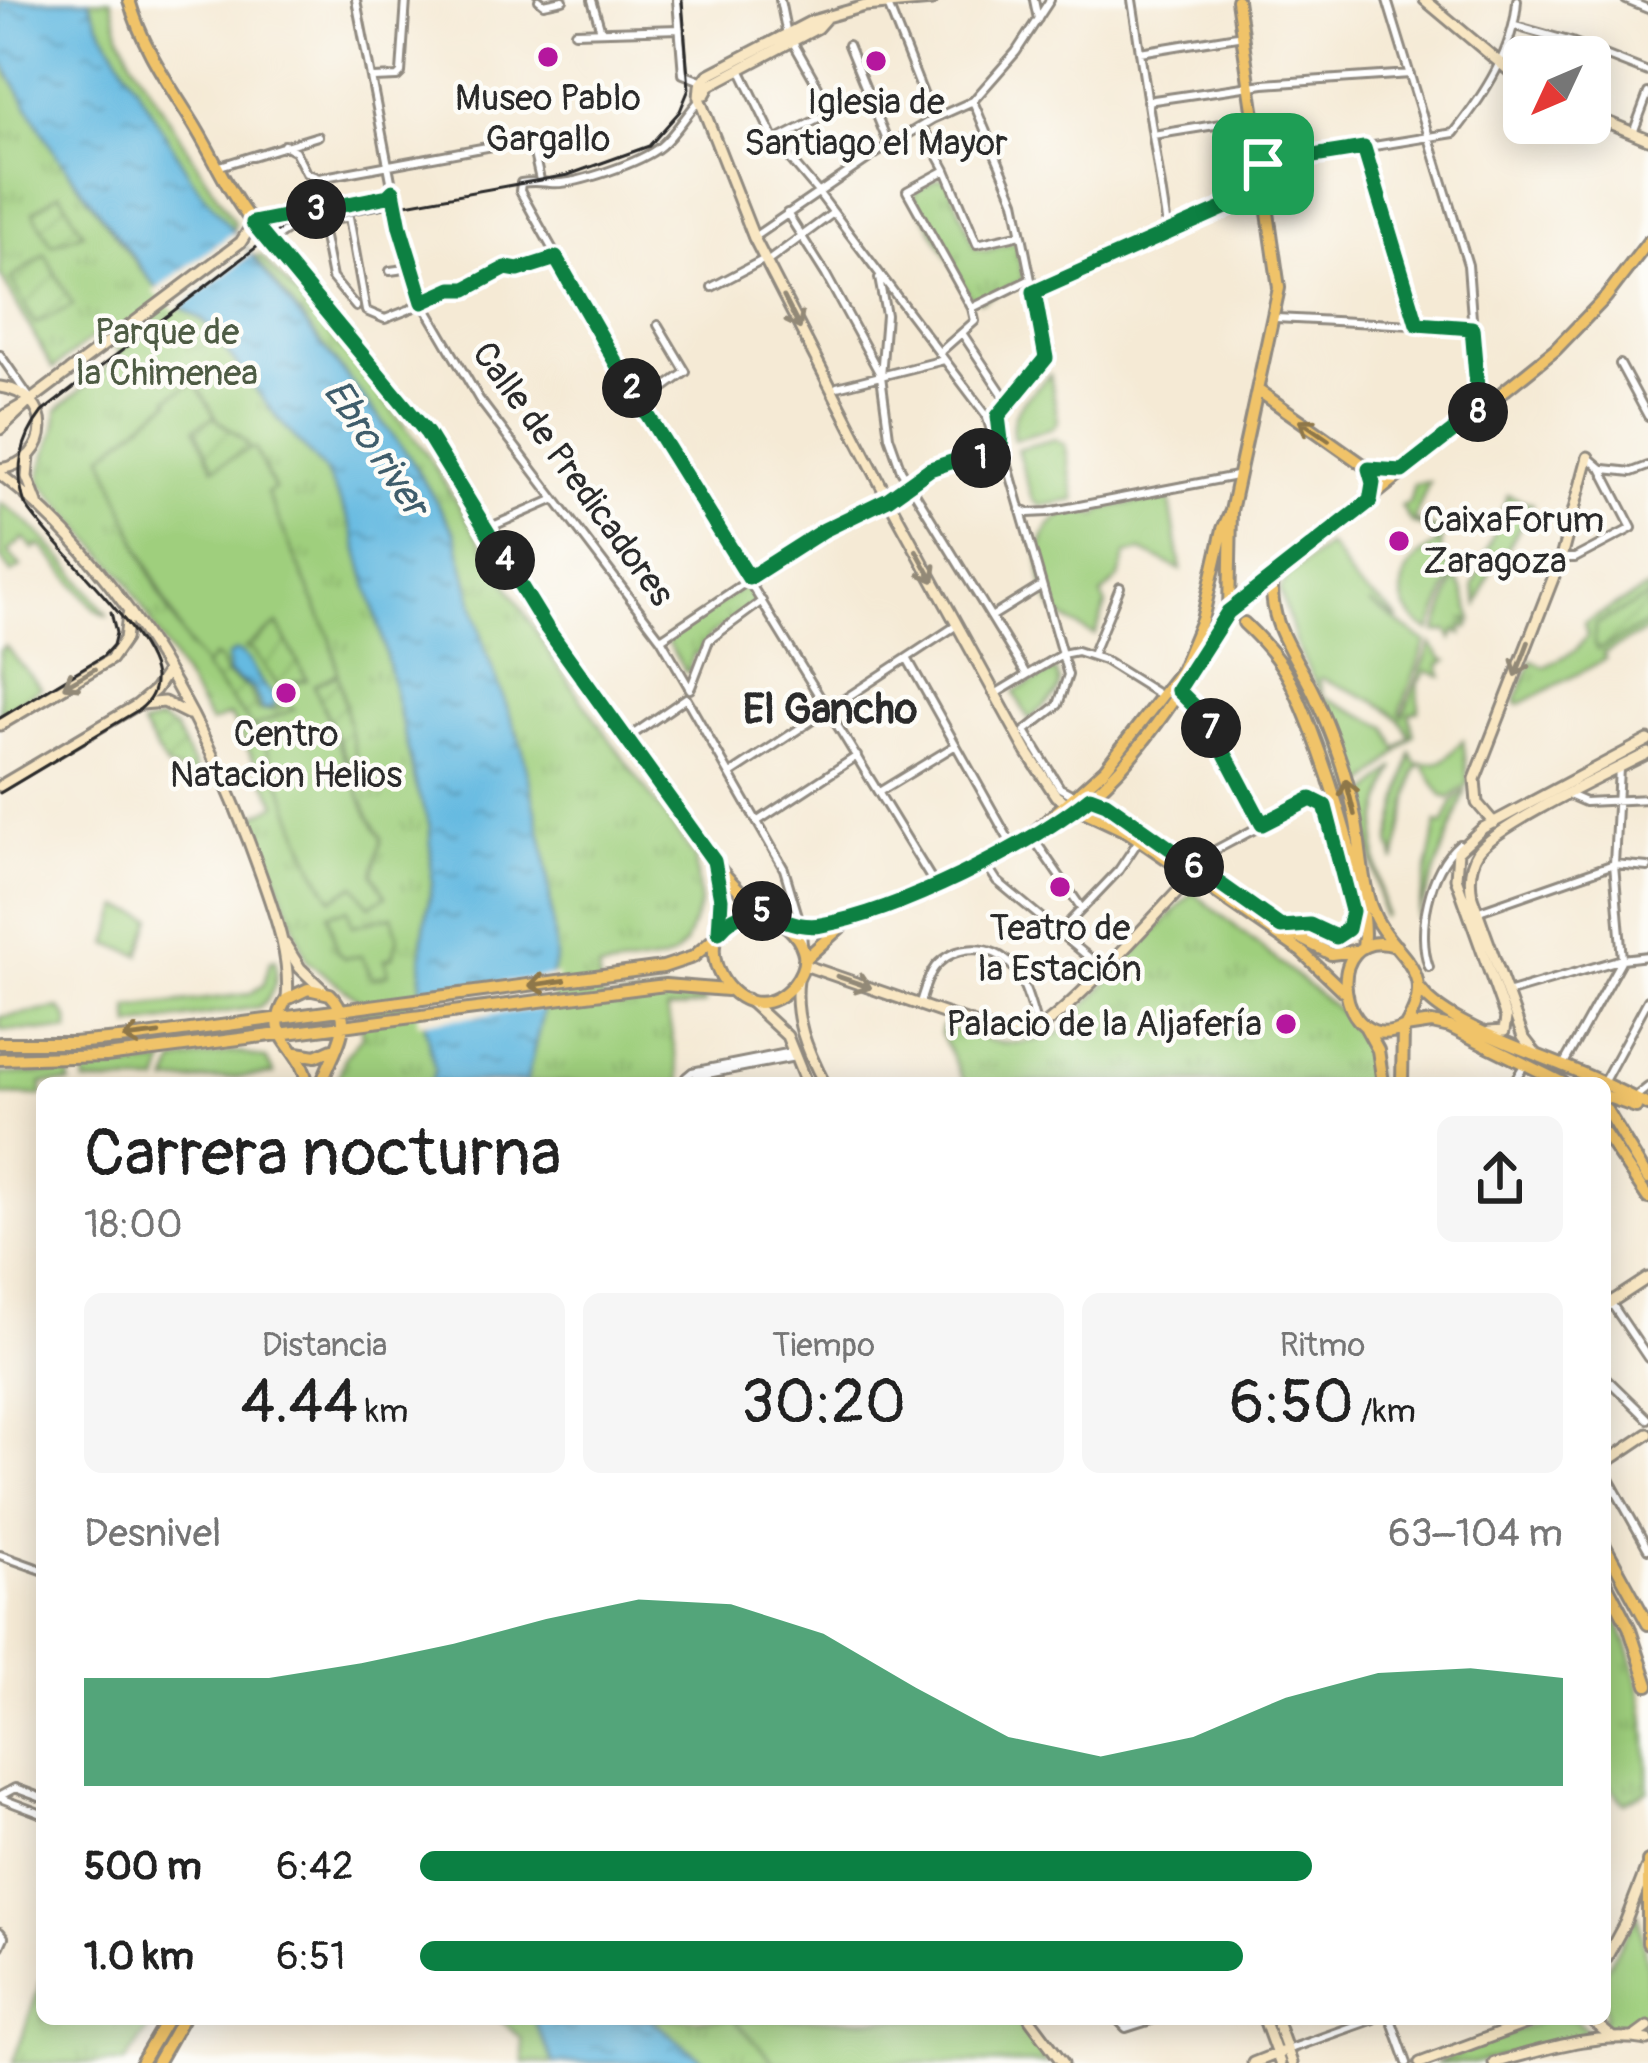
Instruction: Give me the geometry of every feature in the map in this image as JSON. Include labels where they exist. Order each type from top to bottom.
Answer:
[{"type":"main road","points":[[129,0],[146,50],[253,223],[413,414],[546,627],[624,740],[714,861],[766,912],[801,925],[850,919],[986,864],[1078,801],[1136,749],[1228,612],[1555,350],[1627,272],[1648,242]]},
{"type":"main road","points":[[932,0],[857,7],[737,65],[704,90],[754,238],[888,499],[1053,792],[1078,801],[1331,954],[1383,943],[1396,946]]},
{"type":"main road","points":[[1228,612],[1231,512],[1276,318],[1279,269],[1237,0]]},
{"type":"main road","points":[[1430,2],[1503,68]]},
{"type":"main road","points":[[1611,124],[1648,139]]},
{"type":"main road","points":[[0,418],[31,400],[241,242],[253,223]]},
{"type":"main road","points":[[1627,272],[1648,257]]},
{"type":"main road","points":[[0,387],[31,400],[41,426],[29,456],[0,471],[37,504],[127,609],[192,716],[254,855],[282,940],[288,978],[278,1019],[280,1035],[297,1053],[305,1077]]},
{"type":"main road","points":[[1259,391],[1369,469],[1402,471]]},
{"type":"main road","points":[[0,429],[31,400]]},
{"type":"main road","points":[[29,456],[28,482],[37,504]]},
{"type":"main road","points":[[1511,826],[1493,822],[1477,803],[1475,779],[1561,558],[1588,457]]},
{"type":"main road","points":[[1369,469],[1370,501]]},
{"type":"main road","points":[[1078,801],[1185,664],[1198,634],[1222,529],[1231,512]]},
{"type":"main road","points":[[1274,576],[1272,600],[1279,632],[1318,701],[1350,790],[1370,905],[1410,962],[1419,986],[1432,1003],[1486,1032],[1589,1077]]},
{"type":"main road","points":[[0,724],[111,658],[125,639],[127,609]]},
{"type":"main road","points":[[1244,623],[1281,664],[1315,740],[1352,862],[1364,928],[1346,974],[1346,994],[1378,1051],[1382,1077]]},
{"type":"main road","points":[[0,786],[137,705],[167,671]]},
{"type":"main road","points":[[137,705],[164,702],[192,716]]},
{"type":"main road","points":[[1486,1032],[1502,1032],[1507,1023],[1450,860],[1465,841],[1493,822],[1648,740]]},
{"type":"main road","points":[[1541,1058],[1523,1037],[1478,913],[1469,883],[1474,860],[1491,838],[1648,752]]},
{"type":"main road","points":[[1078,801],[1106,803],[1301,951],[1346,994]]},
{"type":"main road","points":[[714,861],[721,899],[714,966],[730,991]]},
{"type":"main road","points":[[786,922],[803,958],[919,1005],[1003,1034],[1020,1034],[1038,1029],[1103,969],[1190,870]]},
{"type":"main road","points":[[0,1043],[73,1043],[663,967],[693,957],[740,915],[766,912]]},
{"type":"main road","points":[[821,1077],[802,1034],[796,1005],[798,978],[803,958],[850,919]]},
{"type":"main road","points":[[282,940],[299,968],[343,1010],[345,1027],[324,1077]]},
{"type":"main road","points":[[747,999],[777,997],[798,978]]},
{"type":"main road","points":[[0,1059],[73,1059],[665,985],[730,991],[747,999],[782,1029],[804,1077]]},
{"type":"main road","points":[[1402,1077],[1404,1028],[1415,1009],[1419,986]]},
{"type":"main road","points":[[286,1000],[301,991],[323,990]]},
{"type":"main road","points":[[1364,1025],[1384,1033],[1429,1023],[1450,1027],[1550,1077]]},
{"type":"main road","points":[[297,1053],[316,1056],[335,1047]]},
{"type":"main road","points":[[1577,1072],[1583,1077]]},
{"type":"main road","points":[[1611,1087],[1642,1106]]},
{"type":"main road","points":[[1611,1098],[1642,1106]]},
{"type":"main road","points":[[1611,1135],[1622,1115],[1642,1106]]},
{"type":"main road","points":[[1611,1141],[1648,1179]]},
{"type":"main road","points":[[1611,1142],[1648,1198]]},
{"type":"main road","points":[[1611,1299],[1648,1277]]},
{"type":"main road","points":[[1611,1463],[1648,1434]]},
{"type":"main road","points":[[1611,1557],[1648,1624]]},
{"type":"main road","points":[[1611,1592],[1629,1627],[1648,1685]]},
{"type":"main road","points":[[1648,1863],[1648,1943]]},
{"type":"main road","points":[[1611,1948],[1648,1863]]},
{"type":"main road","points":[[141,2063],[163,2025]]},
{"type":"main road","points":[[157,2063],[179,2025]]},
{"type":"main road","points":[[1034,2025],[1063,2063]]},
{"type":"main road","points":[[1267,2025],[1281,2056],[1292,2063]]},
{"type":"main road","points":[[1277,2025],[1281,2056]]},
{"type":"main road","points":[[1420,2063],[1522,2025]]},
{"type":"main road","points":[[1595,2025],[1605,2036]]},
{"type":"main road","points":[[1633,2038],[1648,2027]]},
{"type":"main road","points":[[1495,2063],[1605,2036],[1648,2040]]},
{"type":"main road","points":[[1252,2063],[1281,2056]]},
{"type":"street","name":"Calle de Predicadores","points":[[358,0],[396,205],[423,302],[471,388],[689,678]]},
{"type":"street","points":[[373,78],[397,77],[406,0]]},
{"type":"street","points":[[541,2],[563,0]]},
{"type":"street","points":[[592,0],[601,31]]},
{"type":"street","points":[[677,0],[683,74],[704,90],[663,144],[647,155],[586,177],[521,183],[520,191],[934,885]]},
{"type":"street","points":[[780,0],[790,37],[836,110]]},
{"type":"street","points":[[1034,0],[1038,20]]},
{"type":"street","points":[[754,238],[890,145],[973,100],[1016,52],[1047,0]]},
{"type":"street","points":[[1132,0],[1168,232]]},
{"type":"street","points":[[1387,0],[1468,265],[1479,411]]},
{"type":"street","points":[[1263,164],[1456,131],[1499,65],[1515,26],[1517,0]]},
{"type":"street","points":[[1626,0],[1648,9]]},
{"type":"street","points":[[888,4],[933,119]]},
{"type":"street","points":[[1515,26],[1573,42],[1648,72]]},
{"type":"street","points":[[574,32],[680,29]]},
{"type":"street","points":[[1140,52],[1243,35]]},
{"type":"street","points":[[848,45],[890,145]]},
{"type":"street","points":[[737,65],[775,141],[987,417],[1019,508],[1068,679],[1062,698],[1044,719],[1025,731]]},
{"type":"street","points":[[1147,101],[1251,86],[1410,74]]},
{"type":"street","points":[[1633,133],[1648,93]]},
{"type":"street","points":[[775,141],[868,97]]},
{"type":"street","points":[[973,100],[1007,177],[1046,358],[998,417]]},
{"type":"street","points":[[1152,135],[1256,118]]},
{"type":"street","points":[[922,126],[976,244],[1021,234]]},
{"type":"street","points":[[220,166],[318,136]]},
{"type":"street","points":[[284,146],[296,151],[304,170],[315,178],[525,140],[532,146],[540,180]]},
{"type":"street","points":[[1364,148],[1417,324]]},
{"type":"street","points":[[837,387],[942,356],[976,320],[907,191],[946,170]]},
{"type":"street","points":[[1034,292],[1267,189]]},
{"type":"street","points":[[253,223],[388,196],[393,191]]},
{"type":"street","points":[[787,213],[880,376]]},
{"type":"street","points":[[712,287],[804,238],[833,213]]},
{"type":"street","points":[[269,242],[285,230],[350,220],[360,304]]},
{"type":"street","points":[[321,222],[332,278],[368,314],[382,319],[452,289],[466,289],[506,268],[518,270],[556,258]]},
{"type":"street","points":[[390,272],[412,268]]},
{"type":"street","points":[[879,274],[886,315],[880,376],[889,436],[909,483],[1026,674]]},
{"type":"street","points":[[973,308],[1031,279]]},
{"type":"street","points":[[1276,318],[1472,328]]},
{"type":"street","points":[[643,403],[686,372],[658,325]]},
{"type":"street","points":[[962,333],[1008,401]]},
{"type":"street","points":[[0,355],[31,400]]},
{"type":"street","points":[[1619,364],[1648,416]]},
{"type":"street","points":[[987,417],[992,410],[998,417],[1002,457]]},
{"type":"street","points":[[661,639],[824,530],[888,499],[909,483],[951,462],[1002,457]]},
{"type":"street","points":[[1561,558],[1575,558],[1632,527],[1600,468],[1588,457]]},
{"type":"street","points":[[1600,468],[1618,473],[1648,466]]},
{"type":"street","points":[[1019,508],[1028,513],[1048,512],[1240,475]]},
{"type":"street","points":[[486,529],[556,499]]},
{"type":"street","points":[[991,617],[1041,586]]},
{"type":"street","points":[[1092,655],[1120,587]]},
{"type":"street","points":[[624,740],[686,698],[689,678],[709,640],[762,601]]},
{"type":"street","points":[[732,773],[957,625]]},
{"type":"street","points":[[995,694],[1062,654],[1077,651],[1163,697]]},
{"type":"street","points":[[908,658],[1013,847]]},
{"type":"street","points":[[1178,690],[1206,718],[1262,824]]},
{"type":"street","points":[[686,698],[784,869],[801,925],[803,958]]},
{"type":"street","points":[[1011,723],[1025,731],[1061,790],[1078,801]]},
{"type":"street","points":[[879,792],[956,745]]},
{"type":"street","points":[[758,821],[857,756]]},
{"type":"street","points":[[1562,1067],[1622,959],[1614,864],[1618,768]]},
{"type":"street","points":[[1557,789],[1585,802],[1648,800]]},
{"type":"street","points":[[1190,870],[1311,799],[1322,803],[1331,820],[1352,920],[1345,933],[1336,937],[1310,925],[1281,927]]},
{"type":"street","points":[[1030,835],[1082,909]]},
{"type":"street","points":[[1059,933],[1119,870],[1139,840]]},
{"type":"street","points":[[1429,968],[1423,922],[1450,860]]},
{"type":"street","points":[[986,864],[994,879],[1103,969]]},
{"type":"street","points":[[1473,926],[1478,913],[1614,864],[1648,867]]},
{"type":"street","points":[[919,1005],[940,962],[962,950],[987,950],[1014,968],[1038,1029]]},
{"type":"street","points":[[1488,968],[1508,994],[1622,959],[1648,956]]},
{"type":"street","points":[[1607,1077],[1648,1000]]},
{"type":"street","points":[[689,1077],[690,1072],[797,1054]]},
{"type":"street","points":[[1517,1077],[1525,1064]]},
{"type":"street","points":[[1642,1106],[1648,1087]]},
{"type":"street","points":[[1611,1307],[1648,1358]]},
{"type":"street","points":[[1611,1383],[1648,1419]]},
{"type":"street","points":[[1611,1479],[1648,1549]]},
{"type":"street","points":[[0,1555],[36,1568]]},
{"type":"street","points":[[36,1796],[15,1788],[3,1794],[10,1802],[36,1812]]},
{"type":"street","points":[[0,1932],[4,1937],[0,1946]]},
{"type":"street","points":[[1281,2056],[1359,2025]]},
{"type":"street","points":[[1393,2025],[1407,2063]]},
{"type":"green space","points":[[89,0],[111,0],[132,60],[235,224],[232,232],[191,179]]},
{"type":"green space","name":"Parque de la Chimenea","points":[[0,58],[55,153],[141,270],[170,301],[204,321],[279,420],[326,472],[351,525],[430,826],[432,884],[423,935],[420,1004],[433,1077],[339,1077],[345,1057],[362,1036],[358,999],[307,961],[255,816],[277,804],[230,715],[211,723],[125,578],[41,483],[57,410],[121,355],[102,330],[53,369],[0,274]],"holes":[[[195,382],[217,419],[249,449],[255,449],[274,489],[267,493],[331,640],[338,673],[314,685],[382,838],[373,874],[386,896],[369,906],[355,885],[332,899],[309,856],[263,743],[244,712],[194,653],[162,598],[103,455],[168,398]],[[348,909],[352,926],[392,916],[398,937],[393,957],[385,959],[388,974],[373,978],[361,956],[344,958],[337,952],[328,914]]]},
{"type":"green space","points":[[940,178],[948,181],[975,248],[986,251],[1016,241],[1023,280],[981,301],[970,297],[914,197],[917,189]]},
{"type":"green space","points":[[60,193],[83,233],[52,245],[33,212]]},
{"type":"green space","points":[[45,254],[73,305],[35,324],[11,279]]},
{"type":"green space","points":[[260,255],[321,323],[425,451],[556,664],[695,858],[700,905],[685,944],[662,961],[598,970],[603,1001],[666,993],[704,999],[705,1004],[667,1010],[680,1077],[527,1077],[556,956],[545,853],[522,747],[486,652],[455,533],[408,455],[254,256]]},
{"type":"green space","points":[[1050,375],[1058,421],[1053,428],[1014,440],[1017,412]]},
{"type":"green space","name":"Centro Natacion Helios","points":[[195,381],[214,415],[255,449],[331,640],[387,843],[401,942],[388,962],[389,974],[375,983],[336,960],[251,722],[183,636],[137,543],[103,455],[168,398]]},
{"type":"green space","points":[[214,417],[249,449],[214,468],[195,428]]},
{"type":"green space","points":[[1055,439],[1065,445],[1075,500],[1040,506],[1032,499],[1017,449]]},
{"type":"green space","points":[[1429,482],[1414,520],[1442,532],[1441,555],[1463,590],[1473,620],[1465,620],[1471,624],[1468,628],[1462,625],[1462,634],[1456,630],[1452,639],[1448,631],[1436,632],[1454,580],[1430,631],[1416,622],[1403,599],[1402,586],[1413,562],[1437,544],[1431,531],[1411,522],[1401,506],[1409,503],[1414,484]]},
{"type":"green space","points":[[1508,495],[1533,504],[1505,553],[1498,551],[1478,604],[1473,586]]},
{"type":"green space","points":[[1169,496],[1181,570],[1141,551],[1126,554],[1119,578],[1101,595],[1106,605],[1095,635],[1053,608],[1043,584],[1040,554],[1055,520],[1080,512],[1098,515],[1102,509]]},
{"type":"green space","points":[[0,503],[44,539],[108,616],[96,610],[44,548],[34,549],[24,538],[8,552],[21,567],[12,573],[0,557]]},
{"type":"green space","points":[[1328,545],[1356,584],[1399,620],[1369,603],[1426,642],[1400,713],[1403,716],[1431,644],[1447,661],[1439,665],[1442,676],[1426,671],[1418,684],[1419,710],[1409,714],[1414,735],[1357,794],[1324,701],[1296,645],[1280,590],[1288,576]],"holes":[[[1322,678],[1384,707],[1410,737],[1397,749],[1387,727],[1323,696]]]},
{"type":"green space","points":[[746,585],[757,603],[709,636],[699,654],[694,653],[689,668],[694,670],[685,672],[666,639]]},
{"type":"green space","points":[[1648,588],[1648,630],[1604,653],[1606,659],[1518,705],[1532,661],[1544,667],[1576,650],[1587,636],[1584,623]]},
{"type":"green space","points":[[1648,597],[1648,623],[1598,650],[1595,625]]},
{"type":"green space","points":[[278,624],[307,680],[291,682],[281,690],[254,652],[245,648]]},
{"type":"green space","points":[[5,646],[41,688],[0,713],[0,650]]},
{"type":"green space","points":[[213,657],[220,660],[225,674],[248,688],[258,710],[273,710],[285,701],[294,709],[253,727],[204,668]]},
{"type":"green space","points":[[1055,670],[1057,692],[1029,720],[1014,692]]},
{"type":"green space","points":[[338,674],[361,782],[357,784],[314,685]]},
{"type":"green space","points":[[160,720],[175,729],[200,778],[166,767],[142,726]]},
{"type":"green space","points":[[1463,740],[1468,784],[1450,798],[1442,796],[1422,764],[1444,760]]},
{"type":"green space","points":[[1411,753],[1416,764],[1421,764],[1415,771],[1395,861],[1390,842]]},
{"type":"green space","points":[[1395,767],[1376,840],[1383,916],[1362,801]]},
{"type":"green space","points":[[1466,790],[1417,919],[1437,823],[1443,825],[1453,802]]},
{"type":"green space","points":[[1193,892],[1344,1015],[1370,1055],[1374,1077],[962,1077],[940,1033],[942,1026],[999,1042],[1058,1034]]},
{"type":"green space","points":[[120,907],[152,918],[140,955],[108,944]]},
{"type":"green space","points":[[275,959],[274,986],[259,1007],[131,1026],[129,1008],[250,994],[264,984],[270,961]]},
{"type":"green space","points":[[60,1008],[68,1018],[69,1031],[0,1030],[0,1017]]},
{"type":"green space","points":[[235,1052],[266,1059],[274,1074],[170,1077],[175,1062]]},
{"type":"green space","points":[[165,1063],[161,1077],[84,1077],[84,1071]]},
{"type":"green space","points":[[69,1073],[69,1077],[36,1077],[36,1096],[0,1095],[0,1074]]},
{"type":"green space","points":[[1611,1608],[1634,1667],[1646,1739],[1648,1791],[1624,1803],[1611,1787]]},
{"type":"green space","points":[[1638,1914],[1648,1971],[1648,2021],[1635,2026],[1602,2025],[1611,2025],[1611,1960]]},
{"type":"green space","points":[[36,1996],[36,2025],[151,2025],[125,2063],[13,2063]]},
{"type":"green space","points":[[507,2025],[536,2025],[554,2063],[524,2063],[522,2039]]},
{"type":"green space","points":[[658,2025],[740,2025],[775,2063],[706,2063]]},
{"type":"green space","points":[[740,2025],[1019,2025],[1047,2063],[775,2063]]},
{"type":"green space","points":[[1531,2025],[1581,2025],[1592,2036],[1472,2063],[1435,2063]]},
{"type":"water","name":"Ebro river","points":[[0,0],[89,0],[192,179],[408,455],[455,533],[486,652],[522,747],[545,853],[556,956],[527,1077],[433,1077],[420,1004],[423,935],[432,884],[430,826],[351,525],[326,472],[279,420],[204,321],[155,286],[55,153],[0,58]]},
{"type":"water","points":[[236,651],[275,695],[273,707],[263,710],[253,689],[229,674],[227,657]]},
{"type":"water","points":[[536,2025],[658,2025],[706,2063],[554,2063]]},
{"type":"pier","points":[[233,232],[251,255],[176,312],[153,292]]},
{"type":"pier","points":[[558,975],[550,1008],[418,1023],[415,994]]},
{"type":"waterway","points":[[1227,1028],[1239,1012]]},
{"type":"tram line","points":[[0,793],[140,709],[152,695],[155,682],[149,658],[136,636],[25,504],[22,456],[42,412],[284,226],[568,175],[649,146],[680,111],[689,89],[682,0]]},
{"type":"tram line","points":[[0,718],[103,656],[116,633],[111,612]]},
{"type":"place","name":"Museo Pablo Gargallo","points":[[548,57]]},
{"type":"place","name":"Iglesia de Santiago el Mayor","points":[[876,61]]},
{"type":"place","name":"CaixaForum Zaragoza","points":[[1399,541]]},
{"type":"place","name":"Centro Natacion Helios","points":[[286,693]]},
{"type":"place","name":"Teatro de la Estación","points":[[1060,887]]},
{"type":"place","name":"Palacio de la Aljafería","points":[[1286,1024]]},
{"type":"district","name":"El Gancho","points":[[830,710]]},
{"type":"route","points":[[1364,148],[1417,324],[1472,328],[1479,411],[1402,471],[1369,469],[1370,501],[1228,612],[1178,690],[1206,718],[1262,824],[1311,799],[1325,806],[1352,911],[1348,929],[1336,937],[1310,925],[1281,927],[1106,803],[1090,797],[986,864],[850,919],[801,925],[752,912],[732,919],[719,932],[721,899],[714,861],[546,627],[427,433],[253,223],[388,196],[393,191],[423,302],[452,289],[466,289],[506,268],[518,270],[556,258],[749,578],[824,530],[888,499],[930,469],[1003,457],[998,416],[1046,358],[1034,292],[1267,189],[1263,164],[1364,148]]}]
